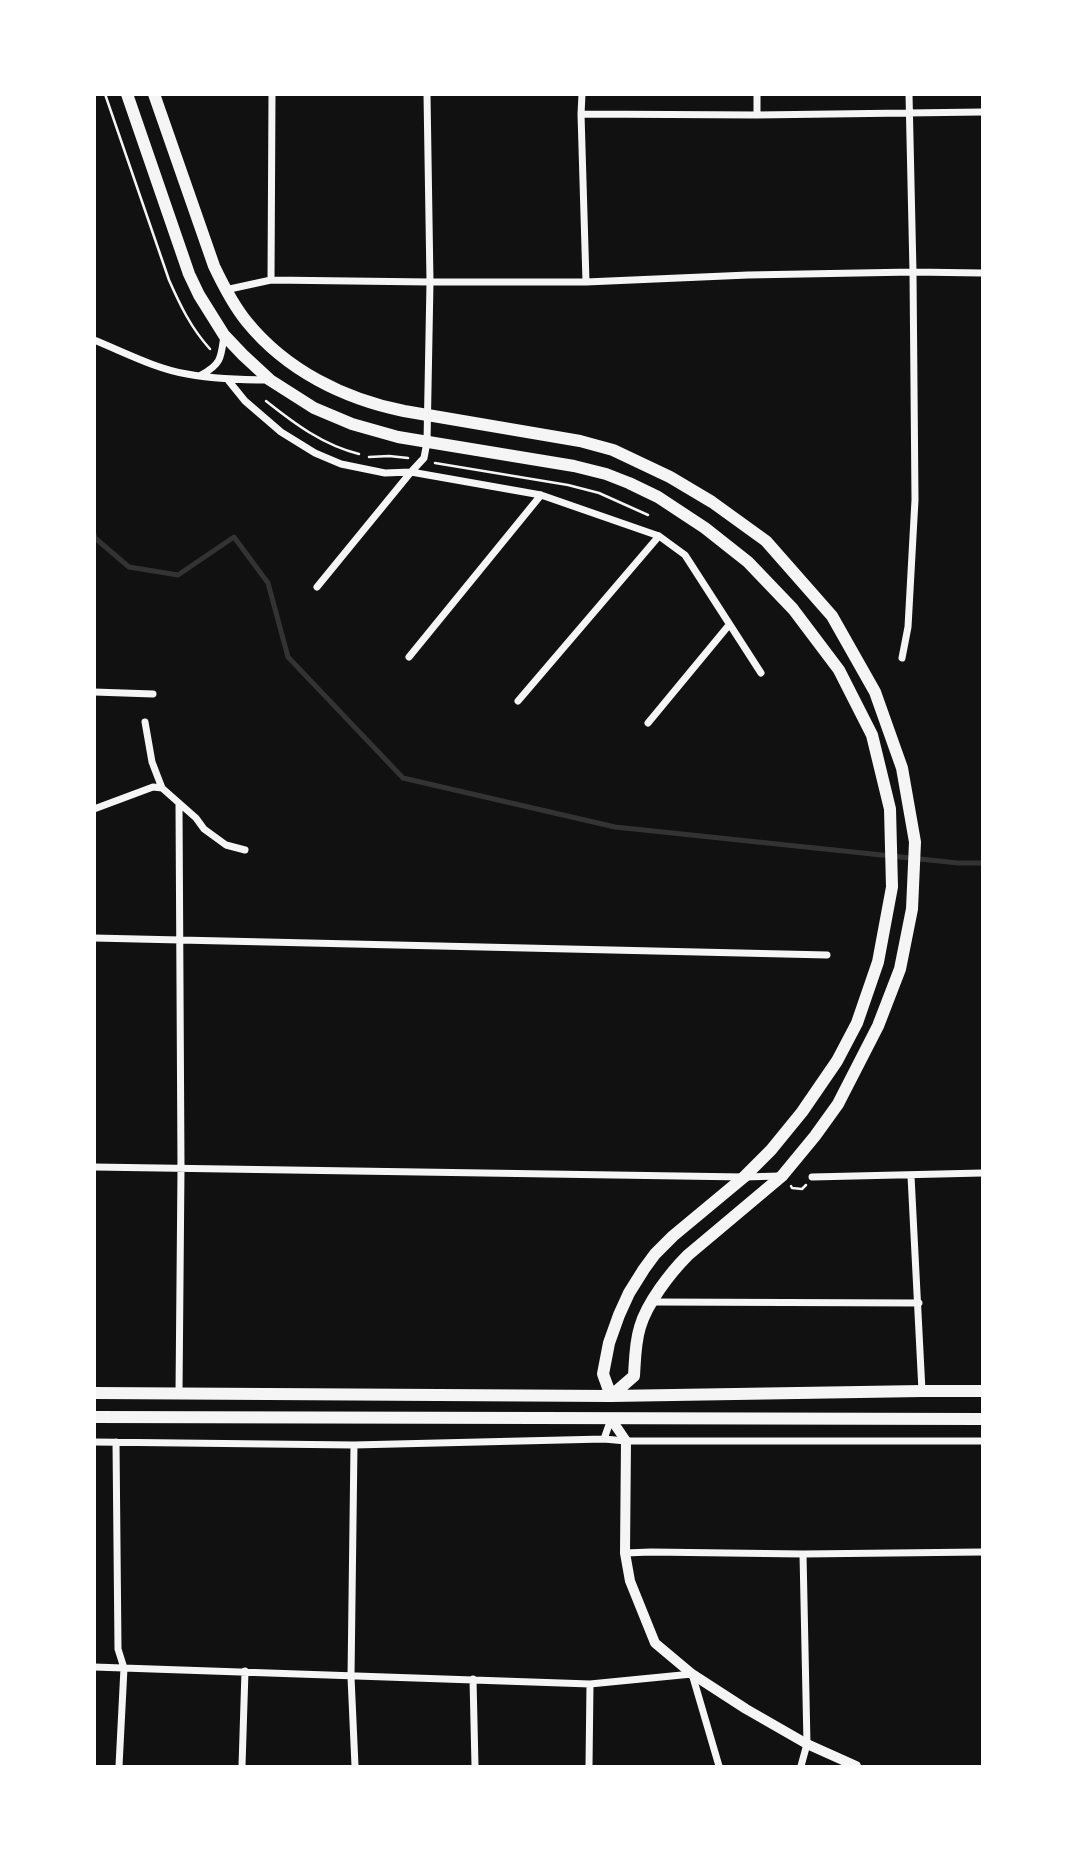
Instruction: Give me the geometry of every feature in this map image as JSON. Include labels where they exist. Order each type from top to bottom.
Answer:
[{"type":"main road","points":[[127,94],[188,274],[224,335],[270,380],[314,408],[375,431],[574,466],[606,474],[658,497],[705,528],[748,562],[793,609],[839,670],[873,735],[890,809],[892,887],[878,962],[856,1023],[837,1061],[802,1112],[771,1150],[744,1177],[654,1254],[629,1293],[609,1343],[603,1374],[611,1396]]},
{"type":"main road","points":[[154,94],[214,266],[225,290],[245,320],[263,340],[307,374],[357,399],[377,406],[580,441],[613,450],[639,461],[712,502],[766,541],[832,616],[875,692],[902,768],[915,842],[912,909],[900,969],[878,1026],[838,1104],[782,1176],[688,1255],[670,1275],[640,1327],[634,1376],[611,1396]]},
{"type":"main road","points":[[94,1393],[611,1396],[982,1391]]},
{"type":"main road","points":[[94,1417],[982,1419]]},
{"type":"street","points":[[271,94],[271,280]]},
{"type":"street","points":[[317,587],[424,458],[428,415],[430,282],[427,94]]},
{"type":"street","points":[[582,94],[586,282]]},
{"type":"street","points":[[757,94],[757,115]]},
{"type":"street","points":[[902,658],[908,627],[915,499],[909,94]]},
{"type":"street","points":[[581,114],[982,112]]},
{"type":"street","points":[[225,290],[271,280],[586,282],[748,275],[982,272]]},
{"type":"street","points":[[201,375],[213,369],[220,360],[224,335]]},
{"type":"street","points":[[94,340],[186,374],[228,380],[270,380]]},
{"type":"street","points":[[228,380],[245,401],[281,432],[315,453],[341,464],[385,473],[411,472],[541,495],[659,536],[685,555],[761,673]]},
{"type":"street","points":[[409,657],[541,495]]},
{"type":"street","points":[[518,701],[659,536]]},
{"type":"street","points":[[648,723],[729,625]]},
{"type":"street","points":[[94,692],[153,694]]},
{"type":"street","points":[[145,722],[152,762],[162,788],[196,818],[204,829],[226,845],[245,850]]},
{"type":"street","points":[[94,810],[153,787],[162,788]]},
{"type":"street","points":[[178,1393],[181,1168],[179,804]]},
{"type":"street","points":[[94,938],[827,956]]},
{"type":"street","points":[[94,1167],[782,1176]]},
{"type":"street","points":[[812,1177],[982,1173]]},
{"type":"street","points":[[911,1176],[922,1391]]},
{"type":"street","points":[[652,1302],[919,1303]]},
{"type":"street","points":[[604,1439],[611,1419]]},
{"type":"street","points":[[611,1419],[626,1441],[625,1553],[630,1581],[655,1643],[692,1674],[746,1709],[807,1744],[856,1766]]},
{"type":"street","points":[[94,1442],[354,1445],[604,1439],[982,1441]]},
{"type":"street","points":[[116,1443],[118,1649],[124,1668],[119,1766]]},
{"type":"street","points":[[354,1445],[351,1677],[355,1766]]},
{"type":"street","points":[[625,1553],[982,1552]]},
{"type":"street","points":[[801,1766],[807,1744],[803,1554]]},
{"type":"street","points":[[94,1667],[590,1684],[692,1674]]},
{"type":"street","points":[[242,1766],[245,1671]]},
{"type":"street","points":[[692,1674],[719,1766]]},
{"type":"street","points":[[473,1679],[475,1766]]},
{"type":"street","points":[[589,1766],[590,1684]]},
{"type":"path","points":[[782,1176],[792,1188],[803,1189],[812,1177]]},
{"type":"waterway","points":[[94,534],[95,538],[129,567],[178,575],[234,537],[268,583],[288,657],[403,778],[615,827],[958,863],[982,863]]}]
